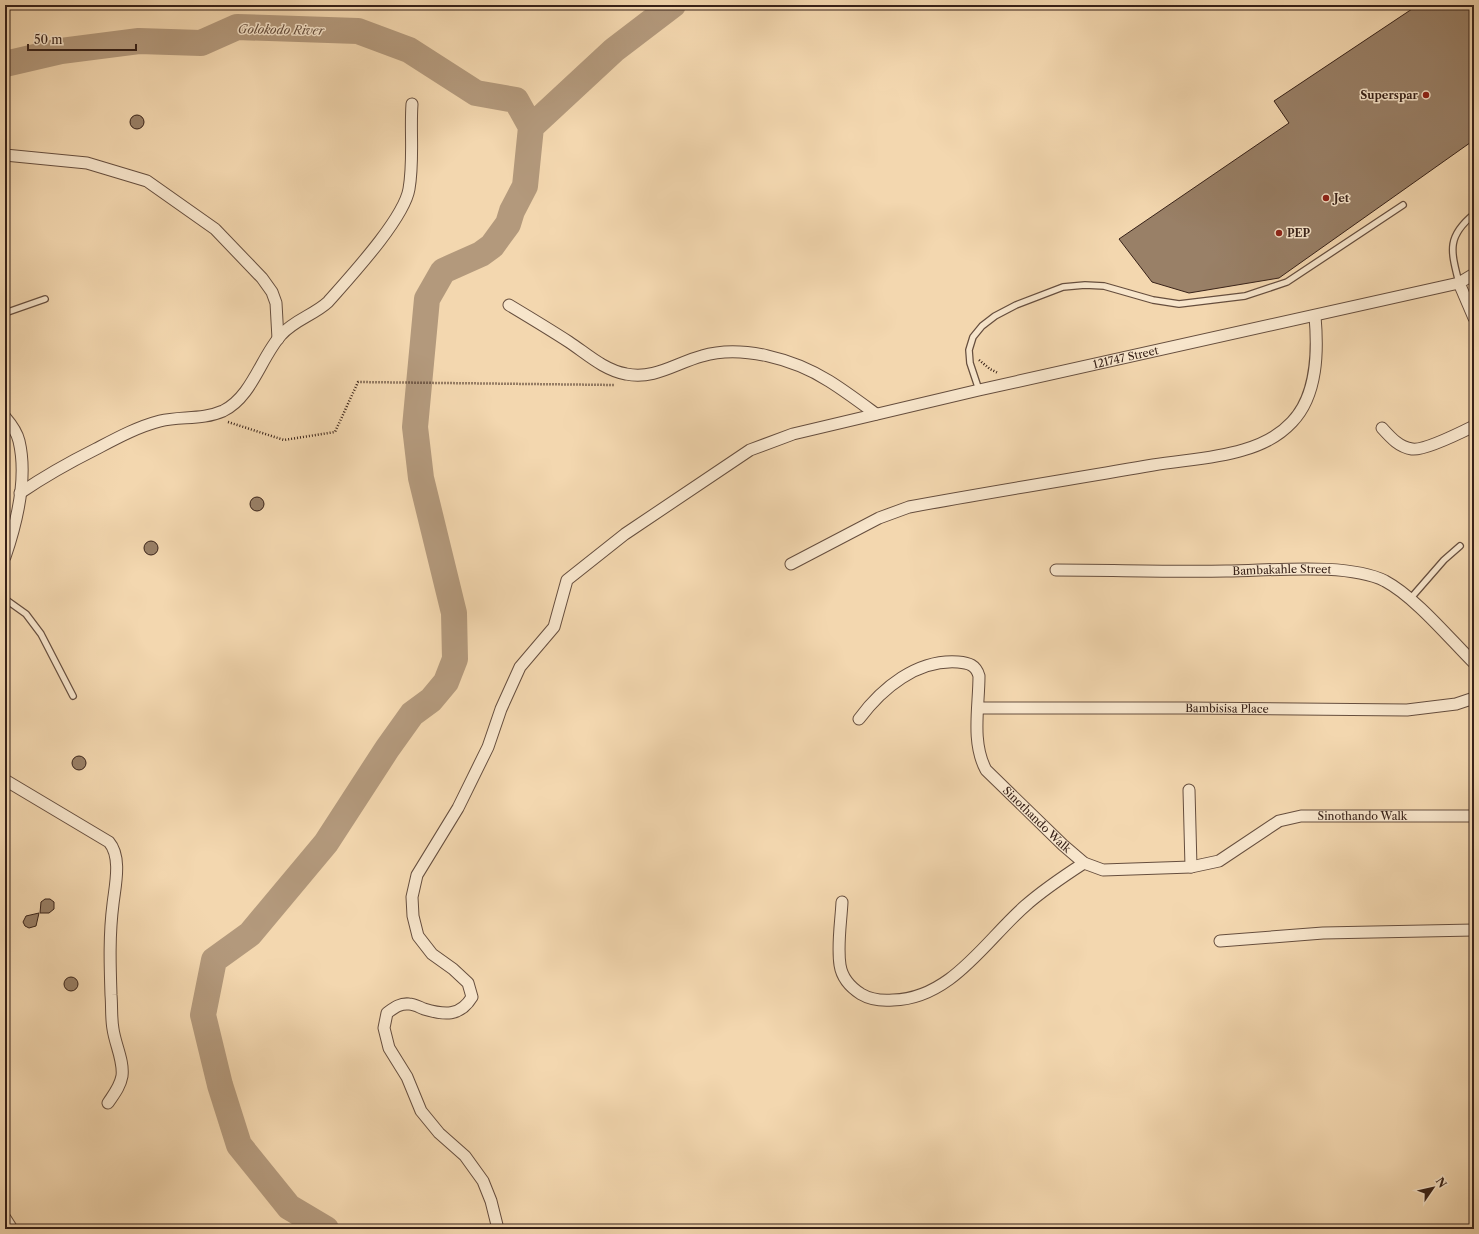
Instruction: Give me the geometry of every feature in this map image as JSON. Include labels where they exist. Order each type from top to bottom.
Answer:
[{"type":"street","points":[[20,493],[48,474],[138,428],[161,421],[206,416],[223,411],[232,404],[245,391],[278,339],[292,324],[320,309],[328,302],[384,234],[404,205],[409,191],[411,175],[413,147],[411,124],[412,104]]},
{"type":"street","points":[[5,155],[87,163],[147,181],[215,229],[262,278],[272,292],[276,303],[278,339]]},
{"type":"street","name":"121747 Street","points":[[498,1229],[491,1201],[483,1181],[465,1156],[439,1133],[421,1111],[407,1077],[389,1048],[384,1028],[387,1013],[397,1005],[410,1004],[442,1014],[455,1013],[467,1005],[472,997],[468,983],[453,969],[432,954],[418,936],[413,916],[412,897],[417,875],[458,808],[488,747],[501,709],[520,667],[554,627],[567,580],[625,534],[750,450],[793,434],[978,390],[1459,283],[1474,274]]},
{"type":"street","points":[[1459,283],[1474,318]]},
{"type":"street","points":[[509,305],[594,360],[626,374],[648,375],[663,371],[701,356],[719,352],[734,350],[755,353],[810,371],[829,380],[876,414]]},
{"type":"street","points":[[791,564],[879,518],[909,507],[1157,464],[1221,456],[1244,450],[1266,441],[1280,433],[1293,421],[1304,403],[1315,374],[1318,348],[1315,316]]},
{"type":"street","points":[[5,417],[13,427],[19,440],[21,456],[19,509],[5,557]]},
{"type":"street","points":[[1382,428],[1393,440],[1404,447],[1414,449],[1441,441],[1474,426]]},
{"type":"street","name":"Bambakahle Street","points":[[1056,570],[1342,571],[1358,573],[1383,580],[1395,587],[1410,599],[1474,662]]},
{"type":"street","name":"Sinothando Walk","points":[[859,719],[874,699],[887,688],[903,677],[929,664],[949,661],[971,664],[978,671],[978,752],[986,770],[1029,814],[1084,863],[1094,868],[1115,871],[1191,867],[1219,861],[1269,827],[1289,818],[1308,816],[1474,816]]},
{"type":"street","name":"Bambisisa Place","points":[[979,708],[1407,710],[1456,704],[1474,698]]},
{"type":"street","points":[[5,780],[109,842],[112,847],[115,857],[116,876],[112,912],[111,981],[113,1028],[122,1065],[122,1076],[118,1088],[108,1103]]},
{"type":"street","points":[[1189,790],[1191,867]]},
{"type":"street","points":[[842,902],[840,966],[845,979],[853,989],[867,998],[882,1001],[899,1000],[919,995],[938,986],[961,970],[1024,906],[1084,863]]},
{"type":"street","points":[[1220,942],[1323,933],[1474,930]]},
{"type":"street","points":[[5,1218],[12,1229]]},
{"type":"lane","points":[[978,390],[970,364],[969,350],[974,337],[982,326],[995,316],[1040,295],[1063,287],[1104,286],[1153,300],[1178,304],[1245,296],[1271,288],[1306,270],[1403,205]]},
{"type":"lane","points":[[1459,283],[1452,247],[1457,232],[1474,214]]},
{"type":"lane","points":[[5,313],[45,299]]},
{"type":"lane","points":[[1410,599],[1444,560],[1460,546]]},
{"type":"lane","points":[[5,599],[26,614],[42,634],[73,696]]},
{"type":"path","points":[[969,350],[990,369],[1002,376],[1022,381]]},
{"type":"path","points":[[206,416],[284,440],[335,432],[358,382],[611,385]]},
{"type":"path","points":[[5,946],[9,962]]},
{"type":"building","points":[[1418,5],[1474,5],[1474,140],[1279,278],[1189,293],[1152,282],[1119,239],[1289,123],[1274,101]]},
{"type":"building","points":[[134,115],[140,115],[144,119],[144,125],[140,129],[134,129],[130,125],[130,119]]},
{"type":"building","points":[[254,497],[260,497],[264,501],[264,507],[260,511],[254,511],[250,507],[250,501]]},
{"type":"building","points":[[148,541],[154,541],[158,545],[158,551],[154,555],[148,555],[144,551],[144,545]]},
{"type":"building","points":[[76,756],[82,756],[86,760],[86,766],[82,770],[76,770],[72,766],[72,760]]},
{"type":"building","points":[[45,899],[50,899],[54,902],[54,909],[49,913],[40,913],[41,902]]},
{"type":"building","points":[[39,913],[36,926],[29,928],[25,926],[23,922],[26,916]]},
{"type":"building","points":[[68,977],[74,977],[78,981],[78,987],[74,991],[68,991],[64,987],[64,981]]},
{"type":"waterway","points":[[326,1229],[289,1207],[239,1145],[220,1085],[203,1015],[214,960],[250,934],[326,843],[387,749],[412,714],[431,700],[446,682],[455,659],[454,613],[421,478],[415,427],[427,299],[443,271],[481,254],[492,246],[508,224],[512,211],[525,186],[531,127],[614,50],[673,5]]},
{"type":"waterway","name":"Golokodo River","points":[[5,64],[61,51],[139,41],[201,43],[237,27],[358,31],[409,50],[476,93],[516,100],[531,127]]},
{"type":"place","name":"Superspar","points":[[1426,95]]},
{"type":"place","name":"Jet","points":[[1326,198]]},
{"type":"place","name":"PEP","points":[[1279,233]]}]
